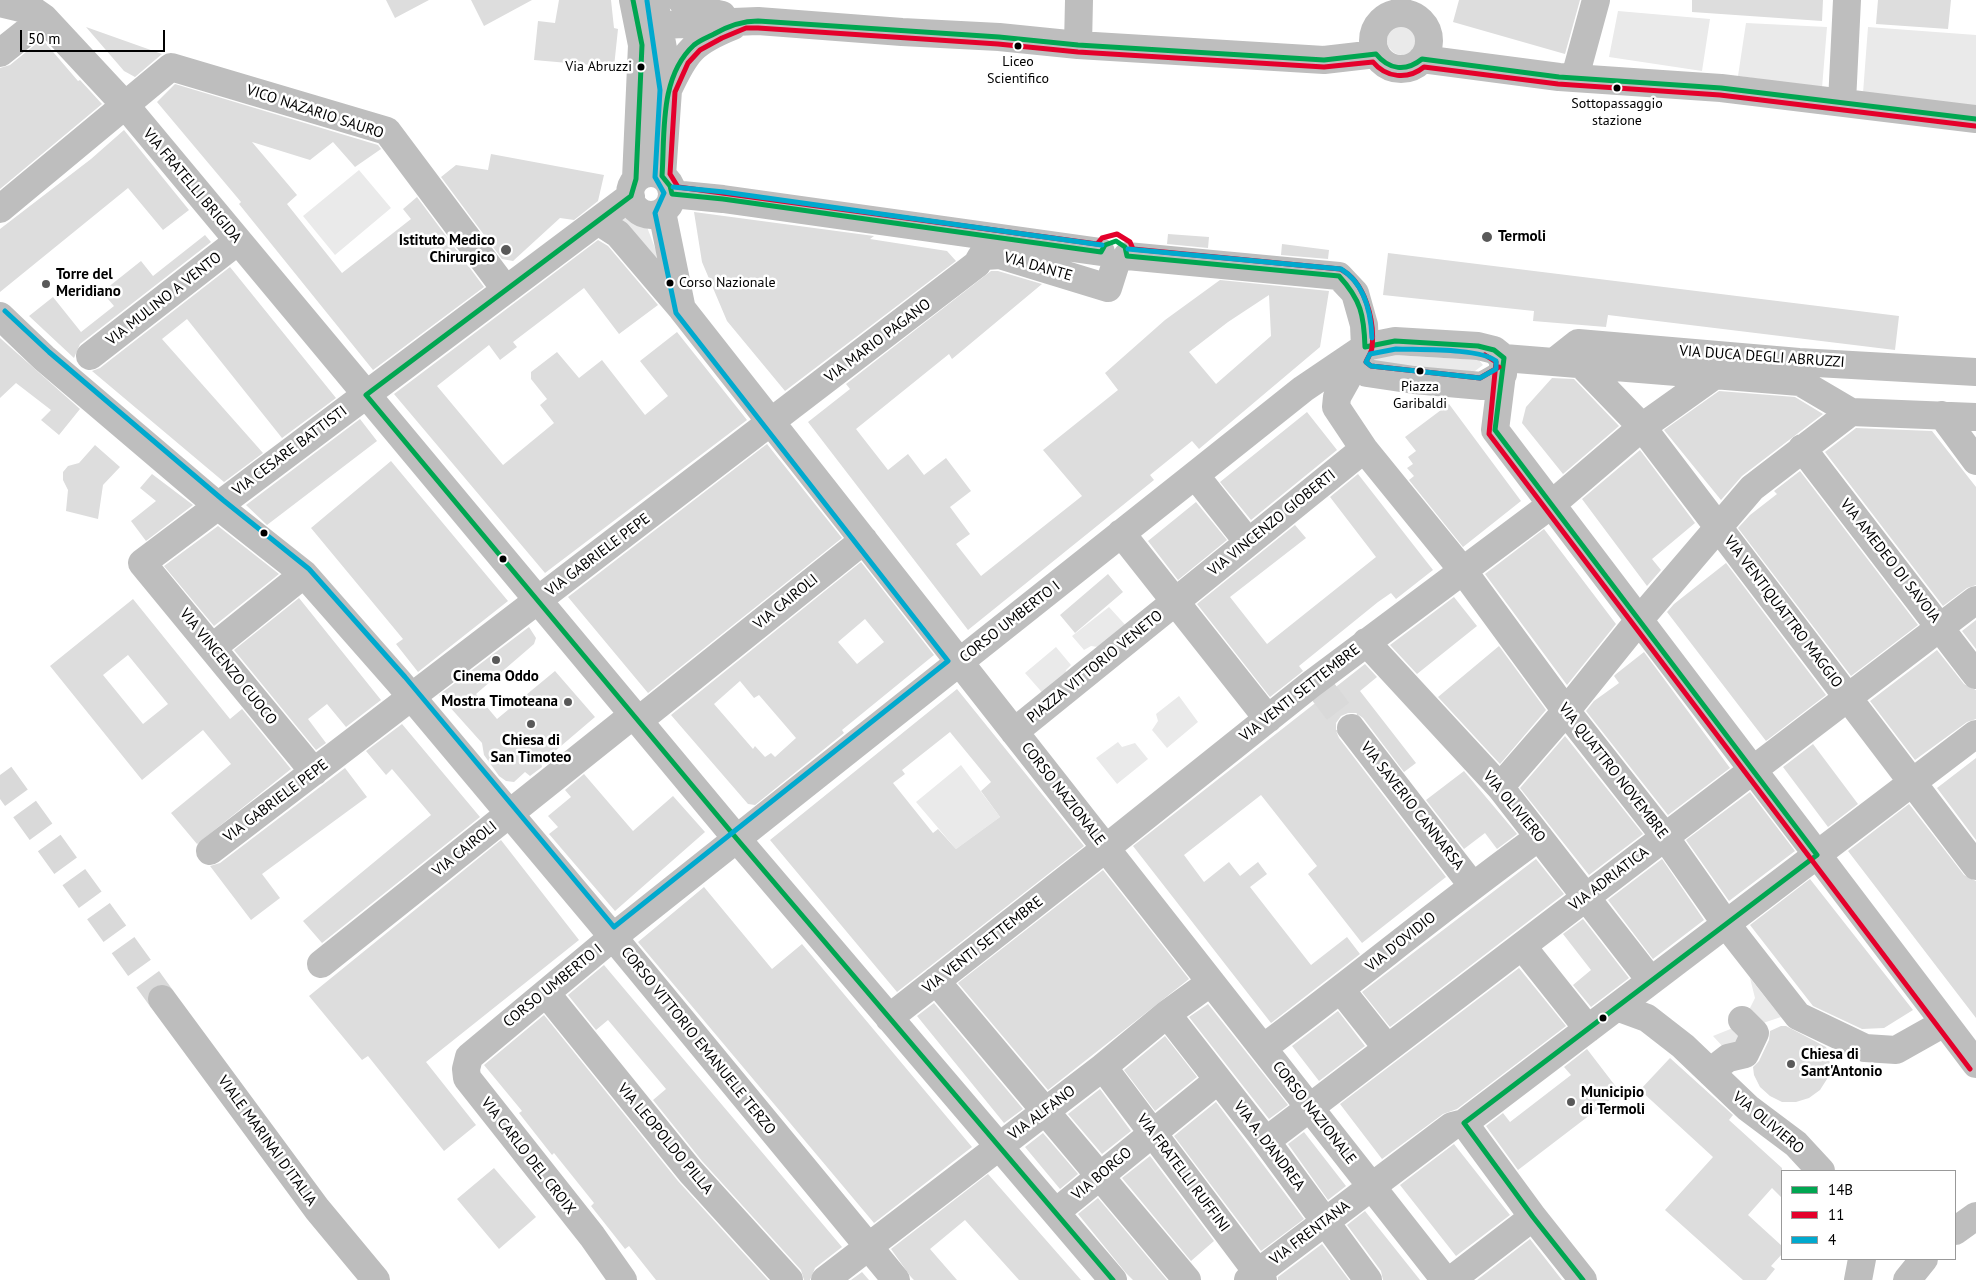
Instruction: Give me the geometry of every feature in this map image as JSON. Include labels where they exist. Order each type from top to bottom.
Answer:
[{"type":"main road","name":"VIALE MARINAI D'ITALIA","points":[[162,999],[312,1202],[376,1280]]},
{"type":"street","points":[[633,0],[642,45],[641,89],[652,185]]},
{"type":"street","points":[[681,0],[696,9],[746,21]]},
{"type":"street","points":[[1078,45],[1079,0]]},
{"type":"street","points":[[1575,77],[1596,0]]},
{"type":"street","points":[[1842,102],[1847,0]]},
{"type":"street","name":"VIA FRATELLI BRIGIDA","points":[[0,3],[34,10],[44,18],[125,106],[635,718],[1113,1280]]},
{"type":"street","points":[[1410,8],[1426,28],[1429,38],[1428,49],[1422,58],[1409,68],[1398,69],[1388,65],[1375,44],[1382,19],[1410,8]]},
{"type":"street","points":[[642,45],[650,33],[657,12]]},
{"type":"street","points":[[657,12],[746,21],[999,37],[1078,45],[1330,60],[1375,44]]},
{"type":"street","points":[[657,12],[668,90]]},
{"type":"street","points":[[0,53],[44,18]]},
{"type":"street","points":[[652,185],[668,90],[682,59],[696,44],[719,31],[746,21]]},
{"type":"street","points":[[1422,58],[1559,77],[1721,88],[1976,119]]},
{"type":"street","name":"VICO NAZARIO SAURO","points":[[125,106],[171,67],[387,131],[506,290]]},
{"type":"street","points":[[0,209],[125,106]]},
{"type":"street","name":"VIA CESARE BATTISTI","points":[[142,563],[598,221],[652,185]]},
{"type":"street","name":"VIA DANTE","points":[[652,185],[723,199],[921,227],[1113,265]]},
{"type":"street","name":"CORSO NAZIONALE","points":[[652,185],[682,309]]},
{"type":"street","name":"CORSO NAZIONALE","points":[[598,221],[618,234],[682,309],[1445,1280]]},
{"type":"street","name":"VIA DANTE","points":[[921,227],[976,252],[981,257],[1000,255],[1113,265],[1339,276],[1355,293],[1364,325],[1361,355]]},
{"type":"street","name":"VIA MULINO A VENTO","points":[[90,356],[238,241]]},
{"type":"street","name":"VIA MARIO PAGANO","points":[[771,422],[977,264],[981,257]]},
{"type":"street","name":"CORSO VITTORIO EMANUELE TERZO","points":[[0,316],[44,358],[218,506],[304,574],[411,697],[613,937],[896,1280]]},
{"type":"street","points":[[1503,366],[1482,386],[1414,380],[1367,373],[1361,355],[1395,341],[1478,346],[1494,350],[1503,366],[1495,430],[1976,1064]]},
{"type":"street","name":"VIA DUCA DEGLI ABRUZZI","points":[[1554,362],[1578,343],[1800,362],[1976,372]]},
{"type":"street","name":"VIA QUATTRO NOVEMBRE","points":[[1361,355],[1337,397],[1336,408],[1364,449],[1464,572],[1566,711],[1664,837],[1726,924],[1798,1016],[1865,1048],[1896,1050],[1944,1023]]},
{"type":"street","name":"CORSO UMBERTO I","points":[[496,1033],[613,937],[1303,389],[1361,355]]},
{"type":"street","name":"VIA DUCA DEGLI ABRUZZI","points":[[1503,366],[1554,362],[1800,382],[1851,412],[1976,417]]},
{"type":"street","name":"VIA VENTIQUATTRO MAGGIO","points":[[1582,365],[1642,427],[1976,866]]},
{"type":"street","name":"VIA VENTI SETTEMBRE","points":[[889,1018],[1268,719],[1318,685],[1366,642],[1464,572],[1552,504],[1642,427],[1716,375]]},
{"type":"street","points":[[1500,788],[1718,526],[1752,488],[1851,412]]},
{"type":"street","points":[[1942,416],[1976,461]]},
{"type":"street","name":"VIA GABRIELE PEPE","points":[[210,851],[771,422]]},
{"type":"street","name":"VIA AMEDEO DI SAVOIA","points":[[1802,448],[1976,675]]},
{"type":"street","name":"VIA VINCENZO GIOBERTI","points":[[1177,599],[1364,449]]},
{"type":"street","points":[[1195,475],[1248,542]]},
{"type":"street","name":"PIAZZA VITTORIO VENETO","points":[[1121,533],[1177,599],[1268,719]]},
{"type":"street","name":"VIA CAIROLI","points":[[320,964],[509,814],[864,540]]},
{"type":"street","name":"VIA VINCENZO CUOCO","points":[[142,563],[314,772]]},
{"type":"street","points":[[212,648],[304,574]]},
{"type":"street","name":"PIAZZA VITTORIO VENETO","points":[[1014,732],[1177,599]]},
{"type":"street","name":"VIA ADRIATICA","points":[[1266,1141],[1976,600]]},
{"type":"street","name":"VIA OLIVIERO","points":[[1366,642],[1500,788],[1651,981]]},
{"type":"street","name":"VIA SAVERIO CANNARSA","points":[[1351,728],[1472,885]]},
{"type":"street","name":"VIA FRENTANA","points":[[1256,1278],[1325,1221],[1452,1126],[1464,1123],[1976,734]]},
{"type":"street","name":"VIA D'OVIDIO","points":[[1262,1048],[1341,990],[1472,885],[1539,837]]},
{"type":"street","points":[[1522,946],[1588,1029]]},
{"type":"street","points":[[936,982],[1187,1280]]},
{"type":"street","name":"VIA ALFANO","points":[[825,1280],[1211,982]]},
{"type":"street","points":[[1341,990],[1387,1048]]},
{"type":"street","name":"VIA LEOPOLDO PILLA","points":[[546,993],[690,1171],[789,1280]]},
{"type":"street","name":"VIA OLIVIERO","points":[[1617,1007],[1647,1018],[1683,1046],[1748,1108],[1796,1144],[1820,1170]]},
{"type":"street","name":"VIA A. D'ANDREA","points":[[1168,1014],[1266,1141],[1368,1280]]},
{"type":"street","points":[[1710,1072],[1728,1058],[1745,1054],[1755,1033],[1742,1020]]},
{"type":"street","name":"VIA CARLO DEL CROIX","points":[[496,1033],[469,1057],[466,1069],[467,1078],[600,1246],[623,1280]]},
{"type":"street","name":"VIA FRATELLI RUFFINI","points":[[1102,1067],[1153,1132],[1256,1278]]},
{"type":"street","name":"VIA BORGO","points":[[1056,1212],[1218,1080]]},
{"type":"street","points":[[1464,1123],[1533,1217],[1583,1280]]},
{"type":"street","points":[[1956,1229],[1976,1216]]},
{"type":"street","points":[[1452,1280],[1533,1217]]},
{"type":"street","points":[[600,1246],[630,1280]]},
{"type":"street","points":[[1858,1280],[1862,1260]]},
{"type":"street","points":[[1907,1280],[1923,1260]]},
{"type":"shaded area","points":[[1618,11],[1710,19],[1702,71],[1609,57]]},
{"type":"shaded area","points":[[1746,23],[1827,27],[1822,88],[1738,76]]},
{"type":"shaded area","points":[[1402,25],[1413,29],[1417,40],[1413,51],[1402,55],[1391,51],[1387,40],[1391,29]]},
{"type":"shaded area","points":[[1868,27],[1976,35],[1976,108],[1863,93]]},
{"type":"shaded area","points":[[359,170],[391,208],[335,255],[303,216]]},
{"type":"shaded area","points":[[624,214],[631,221],[647,227],[666,277],[618,218]]},
{"type":"shaded area","points":[[1376,354],[1479,360],[1483,365],[1471,374],[1371,366],[1370,359]]},
{"type":"shaded area","points":[[1109,607],[1129,629],[1098,647],[1091,646],[1084,650],[1072,636]]},
{"type":"shaded area","points":[[1056,647],[1071,665],[1066,670],[1065,676],[1047,698],[1025,673]]},
{"type":"shaded area","points":[[1179,696],[1198,722],[1167,748],[1152,730],[1158,721],[1156,714]]},
{"type":"shaded area","points":[[1118,742],[1122,747],[1135,743],[1148,759],[1117,784],[1096,758]]},
{"type":"shaded area","points":[[961,765],[1000,817],[956,849],[916,802]]},
{"type":"shaded area","points":[[1750,978],[1781,1017],[1754,1026],[1746,1016],[1755,998]]},
{"type":"shaded area","points":[[1733,1028],[1747,1034],[1735,1051],[1724,1048],[1713,1036]]},
{"type":"building","points":[[386,0],[429,0],[395,18]]},
{"type":"building","points":[[471,0],[532,0],[484,26]]},
{"type":"building","points":[[559,0],[611,0],[614,28],[618,29],[614,67],[534,60],[538,21],[555,23]]},
{"type":"building","points":[[1459,0],[1580,0],[1565,54],[1453,22]]},
{"type":"building","points":[[1692,0],[1823,0],[1822,21],[1692,12]]},
{"type":"building","points":[[1878,0],[1951,0],[1948,29],[1876,24]]},
{"type":"building","points":[[86,27],[162,54],[135,77],[124,71]]},
{"type":"building","points":[[42,39],[78,81],[80,80],[102,104],[0,189],[0,68],[10,65]]},
{"type":"building","points":[[175,84],[378,145],[381,149],[355,167],[333,142],[310,160],[252,142],[297,195],[287,204],[342,273],[411,219],[403,209],[417,197],[484,287],[373,370],[239,204],[241,202],[157,102]]},
{"type":"building","points":[[124,130],[189,210],[163,230],[128,188],[0,292],[0,229],[91,159]]},
{"type":"building","points":[[491,154],[604,175],[598,201],[574,220],[560,218],[513,261],[502,259],[441,177],[456,165],[488,170]]},
{"type":"building","points":[[694,212],[874,236],[870,239],[947,251],[956,261],[785,391],[727,321],[702,262]]},
{"type":"building","points":[[1168,234],[1209,237],[1208,248],[1167,244]]},
{"type":"building","points":[[205,235],[211,242],[80,344],[74,358],[29,316],[53,297],[81,332],[114,306],[102,292],[141,261],[153,276]]},
{"type":"building","points":[[598,240],[608,246],[658,305],[619,334],[584,288],[513,342],[517,347],[500,360],[489,345],[437,386],[503,465],[554,423],[540,405],[547,399],[531,379],[531,372],[557,352],[579,378],[602,360],[645,415],[668,396],[640,361],[677,332],[747,420],[545,573],[394,394]]},
{"type":"building","points":[[1282,244],[1329,250],[1328,259],[1281,255]]},
{"type":"building","points":[[1388,253],[1899,316],[1895,350],[1608,315],[1606,327],[1533,321],[1534,311],[1383,295]]},
{"type":"building","points":[[230,267],[336,398],[282,438],[187,319],[162,339],[263,453],[224,482],[92,371],[100,368]]},
{"type":"building","points":[[991,271],[998,271],[1042,284],[952,359],[949,354],[856,429],[888,470],[908,454],[924,475],[946,458],[971,491],[950,507],[970,534],[956,544],[981,576],[1082,496],[1043,450],[1118,390],[1105,373],[1165,320],[1220,280],[1329,291],[1320,347],[1199,449],[1192,441],[1150,475],[1154,480],[968,630],[808,422],[850,389],[846,384]],"holes":[[[1269,295],[1271,336],[1216,384],[1189,352],[1228,322]]]},
{"type":"building","points":[[0,338],[80,409],[59,435],[41,420],[51,410],[16,383],[0,398]]},
{"type":"building","points":[[1552,378],[1574,379],[1619,426],[1563,474],[1522,423],[1526,407]]},
{"type":"building","points":[[1719,391],[1795,397],[1823,414],[1742,476],[1721,500],[1664,430]]},
{"type":"building","points":[[1449,404],[1521,501],[1463,547],[1409,480],[1414,476],[1407,468],[1413,464],[1408,457],[1416,451],[1405,437]]},
{"type":"building","points":[[1307,412],[1337,450],[1251,520],[1220,482]]},
{"type":"building","points":[[360,419],[377,441],[267,525],[246,505]]},
{"type":"building","points":[[1856,428],[1932,431],[1976,487],[1976,585],[1967,588],[1943,606],[1825,452]]},
{"type":"building","points":[[767,444],[842,538],[648,693],[568,597]]},
{"type":"building","points":[[95,445],[120,467],[103,485],[98,519],[66,511],[68,490],[63,480],[63,472],[68,466],[79,463]]},
{"type":"building","points":[[1640,450],[1695,523],[1652,559],[1661,570],[1647,586],[1582,499]]},
{"type":"building","points":[[391,461],[508,601],[418,672],[396,644],[403,639],[311,528]]},
{"type":"building","points":[[1800,471],[1918,625],[1851,676],[1738,528],[1750,515],[1777,494],[1774,491]]},
{"type":"building","points":[[152,474],[193,505],[146,541],[131,521],[156,501],[140,488]]},
{"type":"building","points":[[1358,474],[1433,570],[1396,599],[1391,593],[1378,602],[1299,666],[1303,671],[1270,697],[1197,604],[1295,525],[1306,538],[1230,597],[1267,644],[1376,557],[1330,497]]},
{"type":"building","points":[[1196,502],[1227,540],[1178,580],[1148,541]]},
{"type":"building","points":[[218,526],[279,574],[214,626],[164,566]]},
{"type":"building","points":[[1544,529],[1616,624],[1567,685],[1485,574]]},
{"type":"building","points":[[861,562],[934,655],[842,730],[844,733],[755,805],[748,804],[671,715]],"holes":[[[865,619],[884,642],[857,664],[838,642]],[[740,681],[754,698],[759,695],[796,738],[775,757],[771,753],[765,757],[755,746],[753,749],[714,704]]]},
{"type":"building","points":[[1726,563],[1826,695],[1766,741],[1667,612],[1674,604]]},
{"type":"building","points":[[1108,574],[1123,592],[1075,633],[1060,615]]},
{"type":"building","points":[[1454,597],[1477,626],[1417,674],[1390,645]]},
{"type":"building","points":[[299,598],[381,700],[346,727],[327,704],[308,719],[326,743],[316,750],[234,650]]},
{"type":"building","points":[[133,599],[230,719],[242,709],[291,769],[197,844],[171,813],[231,764],[203,730],[142,780],[50,666]],"holes":[[[128,655],[168,704],[143,724],[103,675]]]},
{"type":"building","points":[[1976,620],[1976,649],[1962,631]]},
{"type":"building","name":"Chiesa di San Timoteo","points":[[529,627],[536,638],[534,644],[476,694],[497,719],[555,671],[595,717],[541,763],[542,767],[530,776],[525,772],[514,782],[506,781],[499,776],[484,755],[482,743],[439,695]]},
{"type":"building","points":[[1499,646],[1546,710],[1500,764],[1438,697]]},
{"type":"building","points":[[1937,650],[1964,684],[1976,690],[1976,719],[1967,722],[1915,760],[1870,701]]},
{"type":"building","points":[[1644,652],[1730,768],[1668,815],[1586,711],[1594,701],[1619,683],[1614,676]]},
{"type":"building","points":[[1365,664],[1377,677],[1360,691],[1416,763],[1404,772],[1363,718],[1356,713],[1348,713],[1341,716],[1336,723],[1336,731],[1339,738],[1446,877],[1362,943],[1308,874],[1317,866],[1261,795],[1184,855],[1204,882],[1229,862],[1240,876],[1258,862],[1267,874],[1250,887],[1311,965],[1347,937],[1360,954],[1271,1023],[1133,846]]},
{"type":"building","points":[[957,689],[1084,846],[897,992],[770,840]],"holes":[[[950,732],[991,782],[981,791],[1000,817],[956,849],[938,829],[933,833],[893,783],[905,774],[902,770]]]},
{"type":"building","points":[[402,724],[480,817],[322,943],[303,921],[431,815],[392,769],[386,775],[366,751]]},
{"type":"building","points":[[1565,736],[1643,834],[1589,875],[1520,788]]},
{"type":"building","points":[[1813,744],[1858,804],[1828,827],[1783,767]]},
{"type":"building","points":[[1976,758],[1976,840],[1937,788]]},
{"type":"building","points":[[345,768],[367,797],[262,874],[280,898],[251,920],[210,866],[220,863]]},
{"type":"building","points":[[1464,771],[1517,834],[1497,849],[1485,833],[1464,849],[1426,800]]},
{"type":"building","points":[[584,774],[633,831],[673,796],[705,832],[615,911],[549,834],[558,827],[548,816],[571,797],[565,790]]},
{"type":"building","points":[[1750,792],[1795,851],[1729,901],[1686,840]]},
{"type":"building","points":[[1909,804],[1964,875],[1976,881],[1976,1018],[1848,851]]},
{"type":"building","points":[[501,840],[579,940],[426,1062],[476,1125],[444,1151],[368,1056],[362,1060],[309,996]]},
{"type":"building","points":[[1536,859],[1564,894],[1390,1027],[1362,992]]},
{"type":"building","points":[[1662,859],[1704,920],[1653,959],[1608,900]]},
{"type":"building","points":[[1103,870],[1189,979],[1048,1090],[958,983]]},
{"type":"building","points":[[1810,879],[1913,1010],[1884,1028],[1862,1029],[1813,1006],[1750,925]]},
{"type":"building","points":[[704,887],[772,969],[802,944],[972,1147],[874,1223],[638,942]]},
{"type":"building","points":[[1583,919],[1629,978],[1591,1007],[1573,985],[1591,970],[1563,934]]},
{"type":"building","points":[[604,965],[842,1247],[815,1268],[810,1280],[804,1280],[801,1270],[702,1161],[653,1100],[666,1089],[608,1020],[596,1030],[568,995]]},
{"type":"building","points":[[1519,968],[1566,1026],[1457,1109],[1443,1114],[1382,1159],[1340,1104]]},
{"type":"building","points":[[934,1003],[1023,1109],[1004,1123],[917,1016]]},
{"type":"building","points":[[1208,1004],[1288,1105],[1269,1119],[1189,1017]]},
{"type":"building","points":[[1338,1011],[1365,1046],[1319,1081],[1292,1046]]},
{"type":"building","points":[[544,1015],[678,1181],[768,1280],[656,1280],[629,1246],[625,1249],[591,1206],[594,1203],[554,1153],[552,1155],[519,1113],[522,1111],[484,1065]]},
{"type":"building","name":"Chiesa di Sant'Antonio","points":[[1786,1026],[1826,1047],[1829,1054],[1830,1066],[1827,1079],[1820,1090],[1809,1098],[1796,1102],[1782,1102],[1770,1096],[1760,1087],[1754,1075],[1753,1067],[1759,1061],[1769,1040],[1770,1031]]},
{"type":"building","points":[[1165,1036],[1197,1077],[1155,1111],[1124,1070]]},
{"type":"building","name":"Municipio di Termoli","points":[[1587,1049],[1620,1092],[1518,1170],[1486,1126],[1503,1113],[1510,1122],[1571,1075],[1564,1067]]},
{"type":"building","points":[[1670,1058],[1733,1115],[1729,1120],[1782,1168],[1781,1197],[1772,1188],[1748,1215],[1781,1245],[1781,1255],[1771,1266],[1775,1269],[1766,1280],[1743,1280],[1665,1210],[1713,1157],[1640,1090]]},
{"type":"building","points":[[1100,1089],[1131,1131],[1102,1154],[1068,1114]]},
{"type":"building","points":[[1216,1102],[1304,1219],[1261,1251],[1174,1136]]},
{"type":"building","points":[[1304,1132],[1346,1186],[1328,1200],[1288,1144]]},
{"type":"building","points":[[1043,1133],[1078,1174],[1060,1189],[1025,1147]]},
{"type":"building","points":[[1454,1144],[1510,1215],[1456,1256],[1400,1185]]},
{"type":"building","points":[[1150,1156],[1214,1241],[1191,1261],[1122,1178]]},
{"type":"building","points":[[494,1168],[536,1217],[499,1249],[457,1199]]},
{"type":"building","points":[[988,1174],[1081,1280],[1019,1280],[965,1220],[930,1249],[957,1280],[914,1280],[911,1277],[891,1249]]},
{"type":"building","points":[[1098,1198],[1167,1280],[1133,1280],[1126,1273],[1078,1214]]},
{"type":"building","points":[[1365,1211],[1420,1280],[1383,1280],[1381,1271],[1347,1225]]},
{"type":"building","points":[[1530,1239],[1562,1280],[1477,1280]]},
{"type":"building","points":[[1322,1244],[1349,1280],[1278,1280],[1278,1277]]},
{"type":"building","points":[[862,1272],[869,1280],[851,1280]]},
{"type":"tunnel","points":[[1321,689],[1351,728]]},
{"type":"tunnel","points":[[0,775],[162,999]]},
{"type":"transit line","name":"14B","points":[[633,0],[642,45],[636,179],[631,196],[366,395],[737,839],[1113,1280]]},
{"type":"transit line","name":"4","points":[[5,311],[49,352],[223,500],[309,569],[405,677],[614,927],[948,661],[676,313],[655,213],[664,193],[655,177],[660,90],[647,1]]},
{"type":"transit line","name":"14B","points":[[1583,1280],[1533,1217],[1464,1123],[1817,855],[1495,430],[1504,358],[1494,350],[1478,346],[1395,341],[1365,347],[1364,326],[1360,308],[1352,293],[1339,276],[1127,256],[1125,247],[1116,241],[1105,245],[1101,252],[723,199],[672,194],[670,186],[662,176],[664,124],[669,89],[683,58],[694,45],[730,26],[758,21],[999,37],[1078,45],[1324,60],[1376,54],[1386,63],[1398,67],[1410,66],[1422,59],[1559,77],[1721,88],[1976,119]]},
{"type":"transit line","name":"11","points":[[1499,367],[1480,378],[1371,366],[1366,362],[1371,351],[1373,337],[1370,314],[1362,292],[1349,275],[1340,269],[1133,249],[1130,242],[1117,234],[1102,238],[1097,244],[678,187],[670,174],[675,92],[688,63],[700,50],[746,28],[758,28],[998,44],[1078,52],[1324,67],[1373,62],[1384,71],[1397,75],[1411,74],[1424,67],[1558,84],[1720,95],[1975,126]]},
{"type":"transit line","name":"4","points":[[673,187],[724,192],[1102,245]]},
{"type":"transit line","name":"4","points":[[1128,249],[1341,269],[1349,275],[1361,290],[1368,308],[1372,338]]},
{"type":"transit line","name":"4","points":[[1396,349],[1477,354],[1496,361],[1496,369],[1480,378],[1371,366],[1366,362],[1370,354],[1396,349]]},
{"type":"transit line","name":"11","points":[[1485,355],[1496,362],[1489,434],[1970,1069]]},
{"type":"place","name":"Liceo Scientifico","points":[[1018,46]]},
{"type":"place","name":"Via Abruzzi","points":[[641,67]]},
{"type":"place","name":"Sottopassaggio stazione","points":[[1617,88]]},
{"type":"place","name":"Termoli","points":[[1487,237]]},
{"type":"place","name":"Istituto Medico Chirurgico","points":[[506,250]]},
{"type":"place","name":"Corso Nazionale","points":[[670,283]]},
{"type":"place","name":"Torre del Meridiano","points":[[46,284]]},
{"type":"place","name":"Piazza Garibaldi","points":[[1420,371]]},
{"type":"place","name":"Cinema Oddo","points":[[496,660]]},
{"type":"place","name":"Mostra Timoteana","points":[[568,702]]},
{"type":"place","name":"Chiesa di San Timoteo","points":[[531,724]]},
{"type":"place","name":"Chiesa di Sant'Antonio","points":[[1791,1064]]},
{"type":"place","name":"Municipio di Termoli","points":[[1571,1102]]}]
